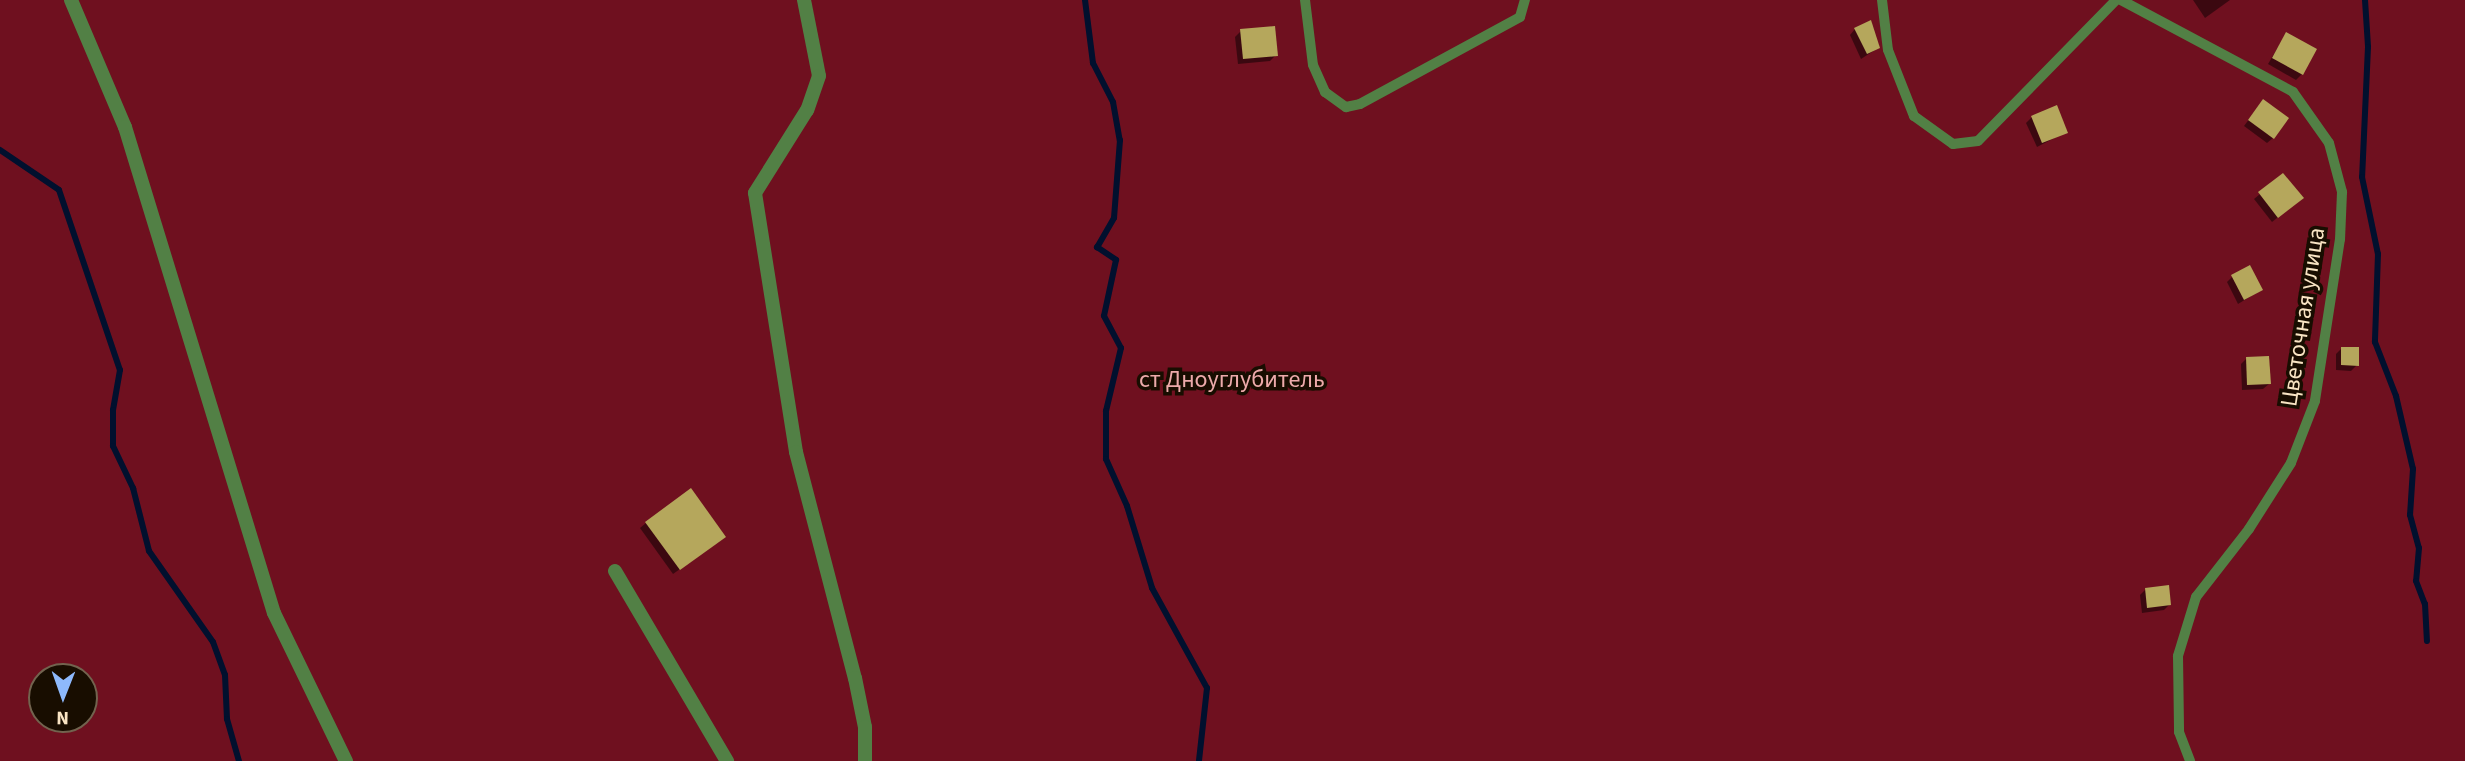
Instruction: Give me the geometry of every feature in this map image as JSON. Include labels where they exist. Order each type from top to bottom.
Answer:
[{"type":"street","points":[[71,0],[125,127],[274,614],[346,761]]},
{"type":"street","points":[[804,0],[819,76],[807,110],[755,193],[796,452],[855,678],[865,727],[865,761]]},
{"type":"street","points":[[615,571],[727,761]]},
{"type":"lane","points":[[1305,0],[1313,65],[1325,92],[1346,107],[1360,104],[1520,17],[1525,0]]},
{"type":"lane","points":[[1882,0],[1888,50],[1914,116],[1954,144],[1978,141],[2118,0]]},
{"type":"lane","name":"Цветочная улица","points":[[2118,0],[2293,92],[2329,143],[2342,192],[2340,239],[2315,401],[2291,463],[2249,529],[2196,597],[2178,656],[2179,732],[2189,761]]},
{"type":"green space","name":"ст Дноуглубитель","points":[[0,0],[2465,0],[2465,761],[0,761]]},
{"type":"building","points":[[1871,20],[1880,48],[1867,54],[1854,28]]},
{"type":"building","points":[[1275,26],[1278,56],[1243,59],[1240,29]]},
{"type":"building","points":[[2286,32],[2317,49],[2303,75],[2272,58]]},
{"type":"building","points":[[2263,99],[2289,118],[2274,139],[2248,120]]},
{"type":"building","points":[[2057,105],[2068,133],[2042,143],[2031,116]]},
{"type":"building","points":[[2283,173],[2304,198],[2278,218],[2258,192]]},
{"type":"building","points":[[2250,265],[2263,290],[2244,300],[2231,275]]},
{"type":"building","points":[[2341,347],[2359,347],[2359,366],[2341,365]]},
{"type":"building","points":[[2269,356],[2271,384],[2247,385],[2246,357]]},
{"type":"building","points":[[691,488],[726,537],[680,570],[645,522]]},
{"type":"building","points":[[2169,585],[2171,605],[2147,608],[2145,588]]},
{"type":"waterway","points":[[1085,0],[1093,63],[1113,102],[1120,140],[1114,218],[1097,247],[1116,260],[1104,316],[1121,348],[1106,411],[1106,459],[1127,506],[1152,588],[1207,688],[1199,761]]},
{"type":"waterway","points":[[2365,0],[2368,47],[2362,177],[2378,254],[2375,342],[2396,396],[2413,469],[2410,515],[2419,548],[2416,581],[2425,604],[2427,641]]},
{"type":"waterway","points":[[0,150],[59,190],[120,370],[113,410],[113,446],[133,488],[149,551],[213,642],[225,675],[227,719],[239,761]]}]
